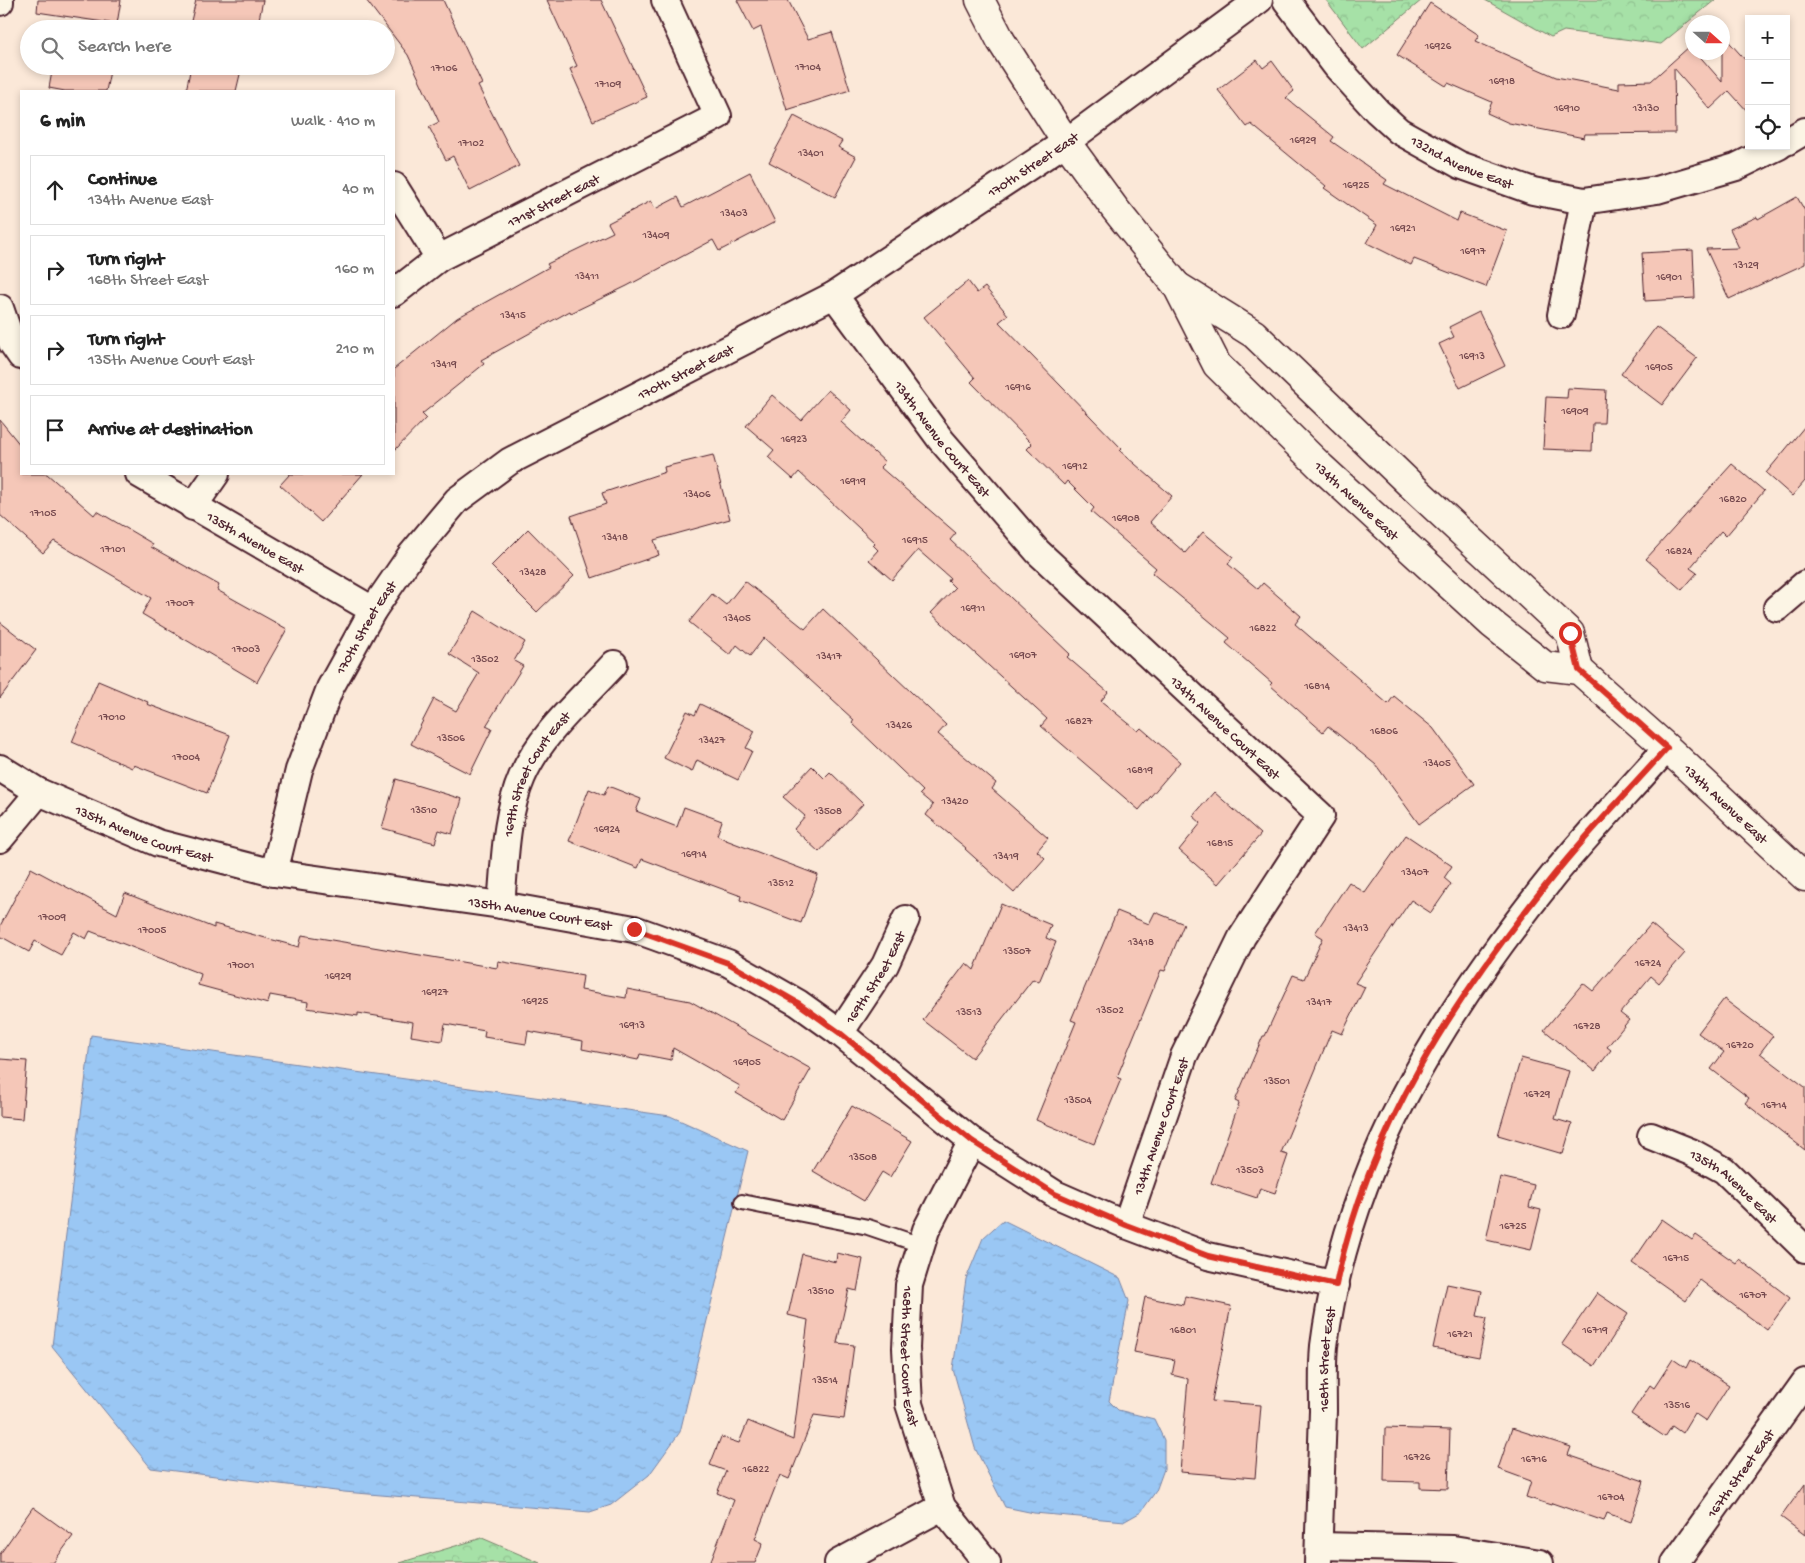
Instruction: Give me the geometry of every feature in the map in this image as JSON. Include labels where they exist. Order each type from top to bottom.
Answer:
[{"type":"street","name":"171st Street East","points":[[395,292],[439,258],[718,116],[666,0]]},
{"type":"street","name":"134th Avenue East","points":[[980,0],[1001,41],[1066,142],[1115,209],[1177,286],[1217,365],[1321,467],[1470,605],[1545,666],[1579,670]]},
{"type":"street","name":"170th Street East","points":[[274,873],[299,770],[326,697],[373,610],[412,555],[457,500],[510,461],[834,295],[1066,142],[1259,0]]},
{"type":"street","name":"132nd Avenue East","points":[[1286,0],[1336,66],[1377,111],[1399,131],[1460,166],[1533,191],[1584,201]]},
{"type":"street","points":[[1790,140],[1805,131]]},
{"type":"street","points":[[1561,315],[1584,201],[1657,190],[1694,181],[1736,167],[1771,150]]},
{"type":"street","points":[[395,188],[439,258]]},
{"type":"street","name":"134th Avenue East","points":[[1177,286],[1254,334],[1413,487],[1570,633],[1579,670],[1667,748],[1805,878]]},
{"type":"street","name":"134th Avenue Court East","points":[[834,295],[941,440],[1038,552],[1321,816],[1242,937],[1184,1056],[1126,1225]]},
{"type":"street","points":[[0,308],[12,343],[20,355]]},
{"type":"street","name":"135th Avenue East","points":[[141,475],[373,610]]},
{"type":"street","points":[[193,507],[215,475]]},
{"type":"street","points":[[1776,608],[1805,584]]},
{"type":"street","name":"169th Street Court East","points":[[500,905],[510,818],[522,777],[542,743],[614,664]]},
{"type":"street","name":"168th Street East","points":[[1318,1555],[1324,1347],[1345,1240],[1374,1158],[1403,1096],[1436,1039],[1490,958],[1555,874],[1667,748]]},
{"type":"street","name":"135th Avenue Court East","points":[[0,768],[39,792],[158,843],[274,873],[500,905],[634,929],[728,963],[798,1003],[840,1033],[972,1141],[1055,1194],[1126,1225],[1208,1256],[1336,1285]]},
{"type":"street","points":[[0,839],[39,792]]},
{"type":"street","name":"169th Street East","points":[[840,1033],[885,965],[906,919]]},
{"type":"street","name":"135th Avenue East","points":[[1651,1136],[1691,1152],[1724,1170],[1805,1249]]},
{"type":"street","name":"168th Street Court East","points":[[972,1141],[926,1230],[909,1285],[906,1348],[909,1404],[942,1507],[987,1563]]},
{"type":"street","name":"167th Street East","points":[[1675,1563],[1805,1382]]},
{"type":"street","points":[[838,1563],[942,1507]]},
{"type":"street","points":[[1318,1555],[1453,1549],[1540,1563]]},
{"type":"lane","points":[[742,1202],[868,1227],[921,1246]]},
{"type":"green space","points":[[1326,0],[1422,0],[1363,49]]},
{"type":"green space","points":[[1485,0],[1715,0],[1697,15],[1685,15],[1685,24],[1661,44],[1564,31],[1551,37]]},
{"type":"green space","points":[[482,1538],[540,1563],[399,1563]]},
{"type":"water","points":[[91,1035],[670,1116],[748,1151],[680,1432],[649,1475],[611,1505],[590,1512],[344,1492],[151,1468],[52,1346]]},
{"type":"water","points":[[1003,1220],[1120,1278],[1129,1301],[1109,1401],[1118,1410],[1154,1419],[1164,1440],[1164,1469],[1156,1491],[1141,1512],[1125,1521],[1034,1513],[1005,1507],[975,1448],[953,1369],[966,1279],[983,1238]]},
{"type":"building","points":[[38,0],[121,0],[118,20],[90,20],[37,12]]},
{"type":"building","points":[[196,0],[263,0],[259,20],[191,20]]},
{"type":"building","points":[[366,0],[443,0],[482,84],[478,86],[519,166],[470,191],[453,156],[446,160],[429,127],[439,122],[408,55],[395,38],[395,20],[381,20]]},
{"type":"building","points":[[547,0],[601,0],[647,97],[593,121],[570,69],[577,66]]},
{"type":"building","points":[[737,0],[788,0],[808,39],[832,32],[850,90],[787,110],[761,27],[753,31]]},
{"type":"building","points":[[1430,3],[1479,35],[1475,41],[1556,77],[1619,89],[1619,82],[1651,81],[1685,50],[1685,60],[1703,60],[1722,82],[1722,60],[1730,60],[1730,43],[1745,60],[1745,109],[1729,91],[1710,109],[1674,68],[1675,133],[1585,134],[1584,138],[1509,123],[1487,113],[1492,102],[1448,83],[1446,86],[1397,55]]},
{"type":"building","points":[[1257,60],[1263,68],[1272,61],[1294,91],[1286,98],[1334,137],[1331,141],[1387,180],[1384,184],[1457,221],[1460,213],[1507,231],[1486,287],[1414,259],[1411,265],[1367,243],[1377,225],[1324,188],[1326,186],[1251,124],[1247,127],[1218,90]]},
{"type":"building","points":[[51,75],[109,75],[106,90],[60,90],[49,88]]},
{"type":"building","points":[[189,75],[240,75],[236,90],[186,90]]},
{"type":"building","points":[[794,116],[842,141],[838,147],[856,157],[835,197],[769,162]]},
{"type":"building","points":[[750,172],[775,222],[719,251],[713,240],[627,286],[571,313],[570,311],[481,360],[484,364],[422,414],[426,418],[395,450],[395,368],[457,318],[549,267],[547,264],[613,232],[608,223],[651,201],[655,209],[678,197],[683,207]]},
{"type":"building","points":[[1797,197],[1805,211],[1805,264],[1729,299],[1706,249],[1739,248],[1730,229],[1757,217],[1758,219]]},
{"type":"building","points":[[1693,250],[1695,298],[1645,301],[1642,253]]},
{"type":"building","points":[[968,281],[977,293],[985,287],[1008,315],[999,322],[1122,449],[1120,451],[1172,496],[1150,522],[1185,553],[1203,532],[1233,557],[1228,564],[1258,589],[1263,583],[1301,616],[1295,624],[1388,704],[1394,696],[1433,728],[1474,784],[1419,824],[1376,765],[1328,726],[1323,732],[1270,685],[1272,683],[1226,643],[1230,638],[1152,573],[1156,568],[1091,512],[1094,508],[1067,481],[1064,485],[1027,449],[1032,444],[971,382],[975,378],[924,317]]},
{"type":"building","points":[[1479,312],[1505,366],[1460,388],[1439,344],[1454,337],[1449,327]]},
{"type":"building","points":[[1656,327],[1697,358],[1662,405],[1621,374]]},
{"type":"building","points":[[1568,388],[1606,390],[1604,423],[1593,423],[1592,451],[1543,449],[1546,397],[1567,398]]},
{"type":"building","points":[[828,390],[851,410],[841,422],[885,462],[880,467],[956,533],[950,540],[1070,654],[1067,657],[1108,692],[1101,701],[1138,731],[1141,728],[1180,762],[1139,810],[1041,726],[1047,719],[931,613],[955,588],[948,581],[950,578],[918,550],[892,580],[869,560],[878,550],[873,545],[875,543],[799,472],[793,479],[768,457],[774,450],[746,426],[772,395],[801,420]]},
{"type":"building","points":[[0,420],[20,445],[20,475],[48,475],[94,515],[97,511],[153,544],[151,547],[219,585],[217,590],[287,629],[257,682],[142,614],[151,598],[54,541],[43,553],[0,515]]},
{"type":"building","points":[[1805,426],[1805,481],[1792,496],[1766,473]]},
{"type":"building","points":[[713,455],[730,519],[654,540],[659,555],[592,578],[571,516],[606,504],[602,493],[665,472],[664,467]]},
{"type":"building","points":[[1732,464],[1764,491],[1726,536],[1721,531],[1690,568],[1697,573],[1682,590],[1646,559]]},
{"type":"building","points":[[289,475],[362,475],[321,522],[280,485]]},
{"type":"building","points":[[528,529],[574,576],[537,612],[491,566]]},
{"type":"building","points":[[745,581],[805,629],[823,609],[946,725],[938,734],[996,783],[992,789],[1048,838],[1037,851],[1045,858],[1014,893],[966,848],[926,815],[933,805],[920,794],[923,791],[852,723],[854,720],[764,638],[750,656],[737,645],[730,655],[689,622],[712,594],[726,605]]},
{"type":"building","points":[[475,611],[525,642],[514,661],[523,666],[486,726],[492,729],[470,774],[411,744],[434,699],[456,711],[479,673],[449,654]]},
{"type":"building","points":[[0,622],[36,650],[0,698]]},
{"type":"building","points":[[98,681],[148,702],[147,704],[230,735],[207,793],[134,765],[132,768],[72,742]]},
{"type":"building","points":[[700,704],[755,731],[746,748],[752,751],[738,780],[697,760],[692,772],[664,758],[687,711],[695,715]]},
{"type":"building","points":[[812,766],[824,778],[830,772],[863,804],[819,852],[794,829],[805,816],[783,797]]},
{"type":"building","points":[[396,779],[462,799],[452,834],[439,830],[435,843],[382,828]]},
{"type":"building","points":[[608,786],[641,799],[636,811],[677,827],[684,807],[722,821],[717,835],[818,875],[801,923],[740,900],[741,896],[642,859],[638,868],[569,841],[589,789],[604,795]]},
{"type":"building","points":[[1214,792],[1261,834],[1218,884],[1179,850],[1201,823],[1193,816]]},
{"type":"building","points":[[1406,835],[1452,866],[1444,878],[1451,884],[1431,913],[1411,900],[1355,983],[1365,987],[1342,1034],[1332,1030],[1281,1153],[1288,1155],[1275,1193],[1260,1188],[1257,1198],[1211,1183],[1239,1103],[1235,1101],[1263,1036],[1265,1036],[1293,975],[1304,979],[1323,938],[1315,933],[1349,882],[1365,893]]},
{"type":"building","points":[[31,868],[117,914],[125,893],[214,928],[214,924],[299,947],[302,935],[497,968],[498,961],[583,976],[581,990],[626,998],[627,989],[690,1001],[811,1069],[782,1120],[736,1093],[740,1086],[673,1048],[671,1060],[640,1054],[638,1060],[582,1049],[583,1041],[528,1031],[526,1044],[484,1037],[485,1031],[445,1024],[442,1041],[411,1036],[413,1022],[358,1013],[358,1016],[307,1008],[308,1002],[270,995],[268,1004],[198,985],[201,974],[90,931],[86,939],[74,932],[61,955],[35,941],[29,952],[0,936],[0,926]]},
{"type":"building","points":[[1001,904],[1051,925],[1046,938],[1056,942],[1039,982],[1033,979],[972,1058],[923,1020],[966,963],[974,970]]},
{"type":"building","points":[[1117,911],[1149,924],[1155,912],[1184,924],[1165,971],[1161,970],[1117,1077],[1121,1079],[1094,1144],[1036,1120],[1076,1022],[1071,1020]]},
{"type":"building","points":[[1651,924],[1685,953],[1659,983],[1651,976],[1620,1013],[1629,1020],[1607,1047],[1611,1050],[1595,1071],[1544,1030],[1583,983],[1593,991]]},
{"type":"building","points":[[1724,999],[1773,1036],[1760,1053],[1805,1087],[1805,1150],[1745,1103],[1749,1098],[1711,1069],[1724,1052],[1698,1033]]},
{"type":"building","points":[[1521,1058],[1569,1071],[1555,1119],[1572,1124],[1563,1154],[1498,1135]]},
{"type":"building","points":[[0,1059],[27,1061],[22,1119],[0,1117]]},
{"type":"building","points":[[852,1106],[912,1141],[890,1177],[882,1172],[864,1201],[813,1171]]},
{"type":"building","points":[[1500,1177],[1534,1185],[1529,1207],[1541,1210],[1531,1250],[1486,1240]]},
{"type":"building","points":[[1662,1219],[1692,1240],[1696,1235],[1736,1263],[1739,1259],[1790,1298],[1767,1330],[1700,1280],[1686,1301],[1632,1263]]},
{"type":"building","points":[[837,1253],[863,1259],[857,1291],[849,1289],[837,1343],[854,1345],[844,1419],[814,1415],[789,1479],[780,1475],[755,1539],[763,1543],[755,1563],[710,1563],[734,1500],[717,1493],[726,1471],[710,1465],[721,1437],[739,1443],[748,1421],[793,1440],[808,1320],[788,1315],[802,1254],[836,1262]]},
{"type":"building","points":[[1447,1284],[1482,1291],[1477,1316],[1487,1318],[1479,1357],[1433,1348]]},
{"type":"building","points":[[1597,1293],[1628,1314],[1594,1366],[1562,1344]]},
{"type":"building","points":[[1185,1296],[1231,1306],[1212,1401],[1261,1405],[1255,1478],[1180,1472],[1188,1379],[1172,1375],[1175,1360],[1134,1352],[1145,1297],[1183,1305]]},
{"type":"building","points":[[1673,1359],[1686,1368],[1690,1360],[1729,1385],[1706,1421],[1694,1413],[1682,1433],[1672,1426],[1665,1437],[1631,1414],[1650,1385],[1654,1388]]},
{"type":"building","points":[[1385,1428],[1450,1430],[1448,1489],[1420,1488],[1420,1482],[1384,1481]]},
{"type":"building","points":[[1512,1428],[1571,1447],[1568,1455],[1644,1481],[1631,1522],[1607,1513],[1604,1521],[1552,1503],[1551,1505],[1526,1497],[1531,1481],[1498,1469]]},
{"type":"building","points":[[1805,1484],[1805,1535],[1781,1517]]},
{"type":"building","points":[[33,1507],[73,1536],[53,1563],[0,1563],[0,1554]]},
{"type":"route","points":[[634,929],[728,963],[798,1003],[840,1033],[972,1141],[1055,1194],[1126,1225],[1208,1256],[1336,1285],[1345,1240],[1374,1158],[1403,1096],[1436,1039],[1490,958],[1555,874],[1667,748],[1579,670],[1570,633]]}]
